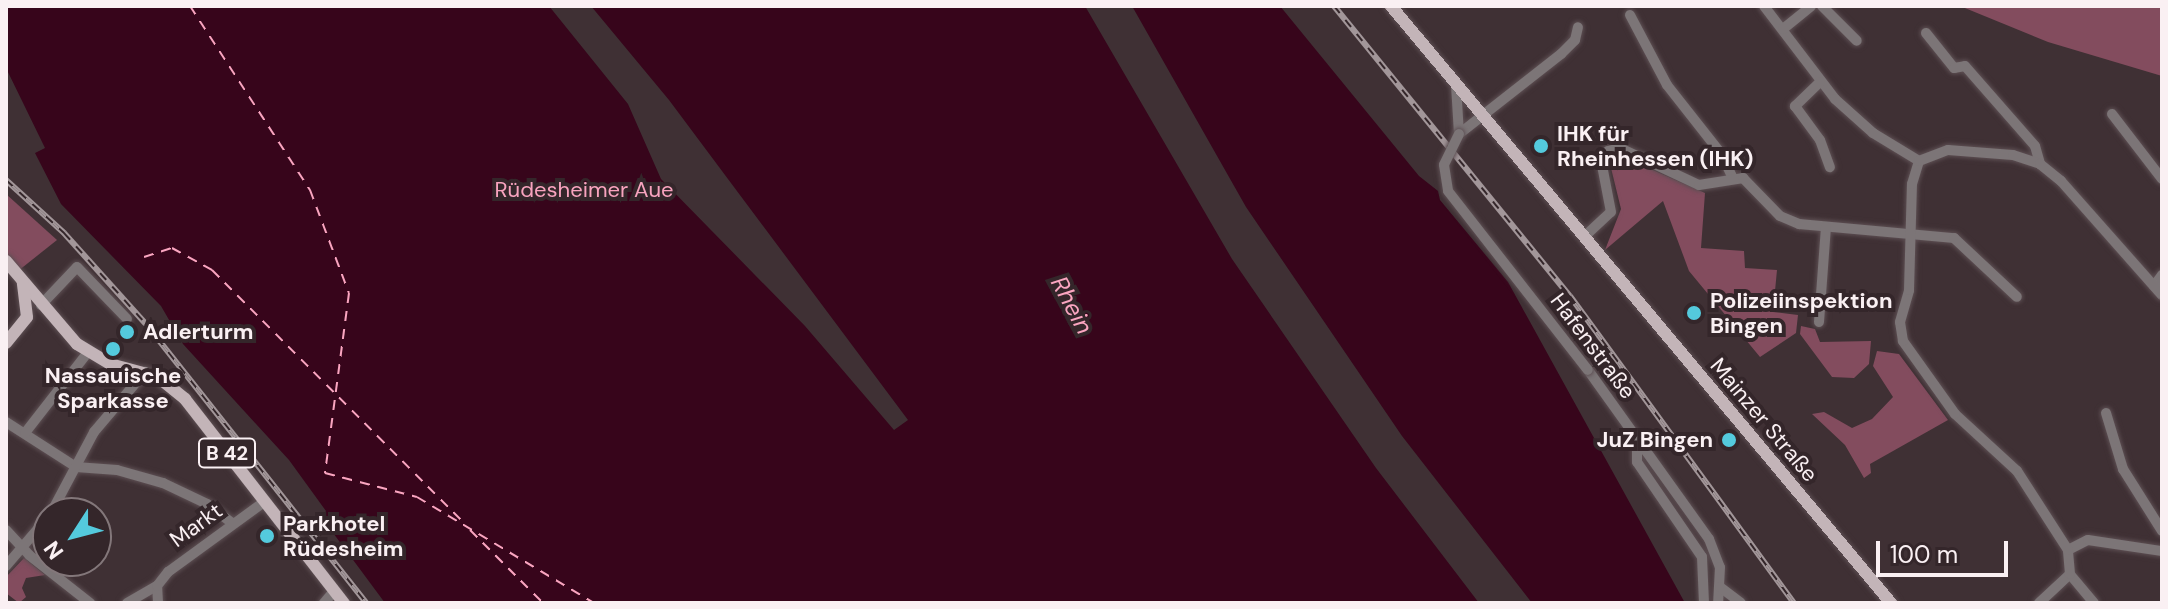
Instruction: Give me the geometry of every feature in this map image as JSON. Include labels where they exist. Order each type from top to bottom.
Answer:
[{"type":"main road","name":"Mainzer Straße","points":[[1391,6],[1891,603]]},
{"type":"main road","name":"B 42","points":[[6,261],[45,309],[88,352],[145,372],[185,399],[344,603]]},
{"type":"main road","points":[[23,283],[27,317]]},
{"type":"main road","points":[[6,343],[27,317],[45,309]]},
{"type":"street","points":[[1764,6],[1820,82],[1873,133],[1919,161]]},
{"type":"street","points":[[1783,29],[1811,6]]},
{"type":"street","points":[[1822,6],[1857,41]]},
{"type":"street","points":[[1630,15],[1667,85],[1722,155],[1732,176]]},
{"type":"street","points":[[1459,134],[1561,54],[1575,40],[1578,27]]},
{"type":"street","points":[[1926,33],[1954,68],[1965,66],[2035,146],[2040,164],[2162,295]]},
{"type":"street","name":"Hafenstraße","points":[[1456,82],[1461,101],[1459,134],[1444,165],[1448,191],[1588,370],[1709,539],[1718,558],[1718,603]]},
{"type":"street","points":[[1820,82],[1795,106],[1820,140],[1830,167]]},
{"type":"street","points":[[2112,114],[2162,179]]},
{"type":"street","points":[[1585,236],[1611,212],[1601,164],[1613,149],[1699,185],[1715,185],[1732,176],[1743,178],[1786,220],[1826,227],[1954,238],[2017,297]]},
{"type":"street","points":[[1919,161],[1948,150],[2013,155],[2040,164]]},
{"type":"street","points":[[1919,161],[1912,184],[1909,290],[1900,322],[1911,359],[1955,414],[2017,471],[2068,550],[2070,574],[2094,603]]},
{"type":"street","points":[[1819,322],[1826,227]]},
{"type":"street","points":[[45,309],[77,267],[127,319]]},
{"type":"street","points":[[2154,286],[2162,275]]},
{"type":"street","points":[[25,433],[88,352]]},
{"type":"street","points":[[59,497],[94,432],[145,372]]},
{"type":"street","points":[[2106,413],[2128,478],[2162,531]]},
{"type":"street","points":[[6,422],[76,467],[117,470],[163,483],[207,504],[232,523]]},
{"type":"street","points":[[1637,439],[1637,462],[1702,557],[1704,603]]},
{"type":"street","name":"Markt","points":[[127,603],[157,586],[168,572],[264,502]]},
{"type":"street","points":[[6,530],[22,549],[90,603]]},
{"type":"street","points":[[6,566],[32,536]]},
{"type":"street","points":[[2068,550],[2088,540],[2162,551]]},
{"type":"street","points":[[2039,603],[2070,574]]},
{"type":"street","points":[[157,586],[158,603]]},
{"type":"street","points":[[1720,587],[1741,603]]},
{"type":"street","points":[[324,603],[334,591]]},
{"type":"shaded area","points":[[1960,6],[2162,6],[2162,76],[2048,42]]},
{"type":"shaded area","points":[[1621,156],[1705,193],[1701,248],[1744,251],[1745,268],[1777,270],[1773,312],[1798,315],[1796,333],[1760,357],[1689,271],[1663,201],[1605,250],[1621,209],[1610,164]]},
{"type":"shaded area","points":[[6,194],[57,240],[18,271],[6,255]]},
{"type":"shaded area","points":[[1801,326],[1815,329],[1820,342],[1871,341],[1869,364],[1854,378],[1832,377],[1800,334]]},
{"type":"shaded area","points":[[1877,351],[1899,354],[1948,420],[1870,464],[1871,473],[1864,478],[1845,445],[1812,414],[1824,412],[1852,428],[1872,419],[1893,397],[1873,366]]},
{"type":"shaded area","points":[[24,558],[32,564],[32,577],[26,578],[22,588],[26,597],[19,603],[6,593],[6,577]]},
{"type":"water","name":"Rhein","points":[[6,6],[549,6],[628,104],[661,179],[805,326],[894,430],[908,420],[669,100],[591,6],[1085,6],[1232,259],[1376,468],[1479,603],[385,603],[322,518],[326,511],[289,460],[183,344],[161,306],[61,204],[35,153],[45,148],[6,68]]},
{"type":"water","points":[[1132,6],[1280,6],[1419,176],[1438,191],[1440,200],[1508,282],[1685,603],[1532,603],[1402,436],[1246,207]]},
{"type":"ferry route","points":[[190,6],[310,190],[349,293],[325,473],[417,497],[594,603]]},
{"type":"ferry route","points":[[144,257],[172,248],[212,270],[466,525]]},
{"type":"ferry route","points":[[470,530],[543,603]]},
{"type":"railway","points":[[1334,6],[1570,296],[1794,603]]},
{"type":"railway","points":[[6,180],[64,233],[146,324],[366,603]]},
{"type":"place","name":"IHK für Rheinhessen (IHK)","points":[[1541,146]]},
{"type":"place","name":"Polizeiinspektion Bingen","points":[[1694,313]]},
{"type":"place","name":"Adlerturm","points":[[127,332]]},
{"type":"place","name":"Nassauische Sparkasse","points":[[113,349]]},
{"type":"place","name":"JuZ Bingen","points":[[1729,440]]},
{"type":"place","name":"Parkhotel Rüdesheim","points":[[267,536]]},
{"type":"park label","name":"Rüdesheimer Aue","points":[[584,190]]}]
